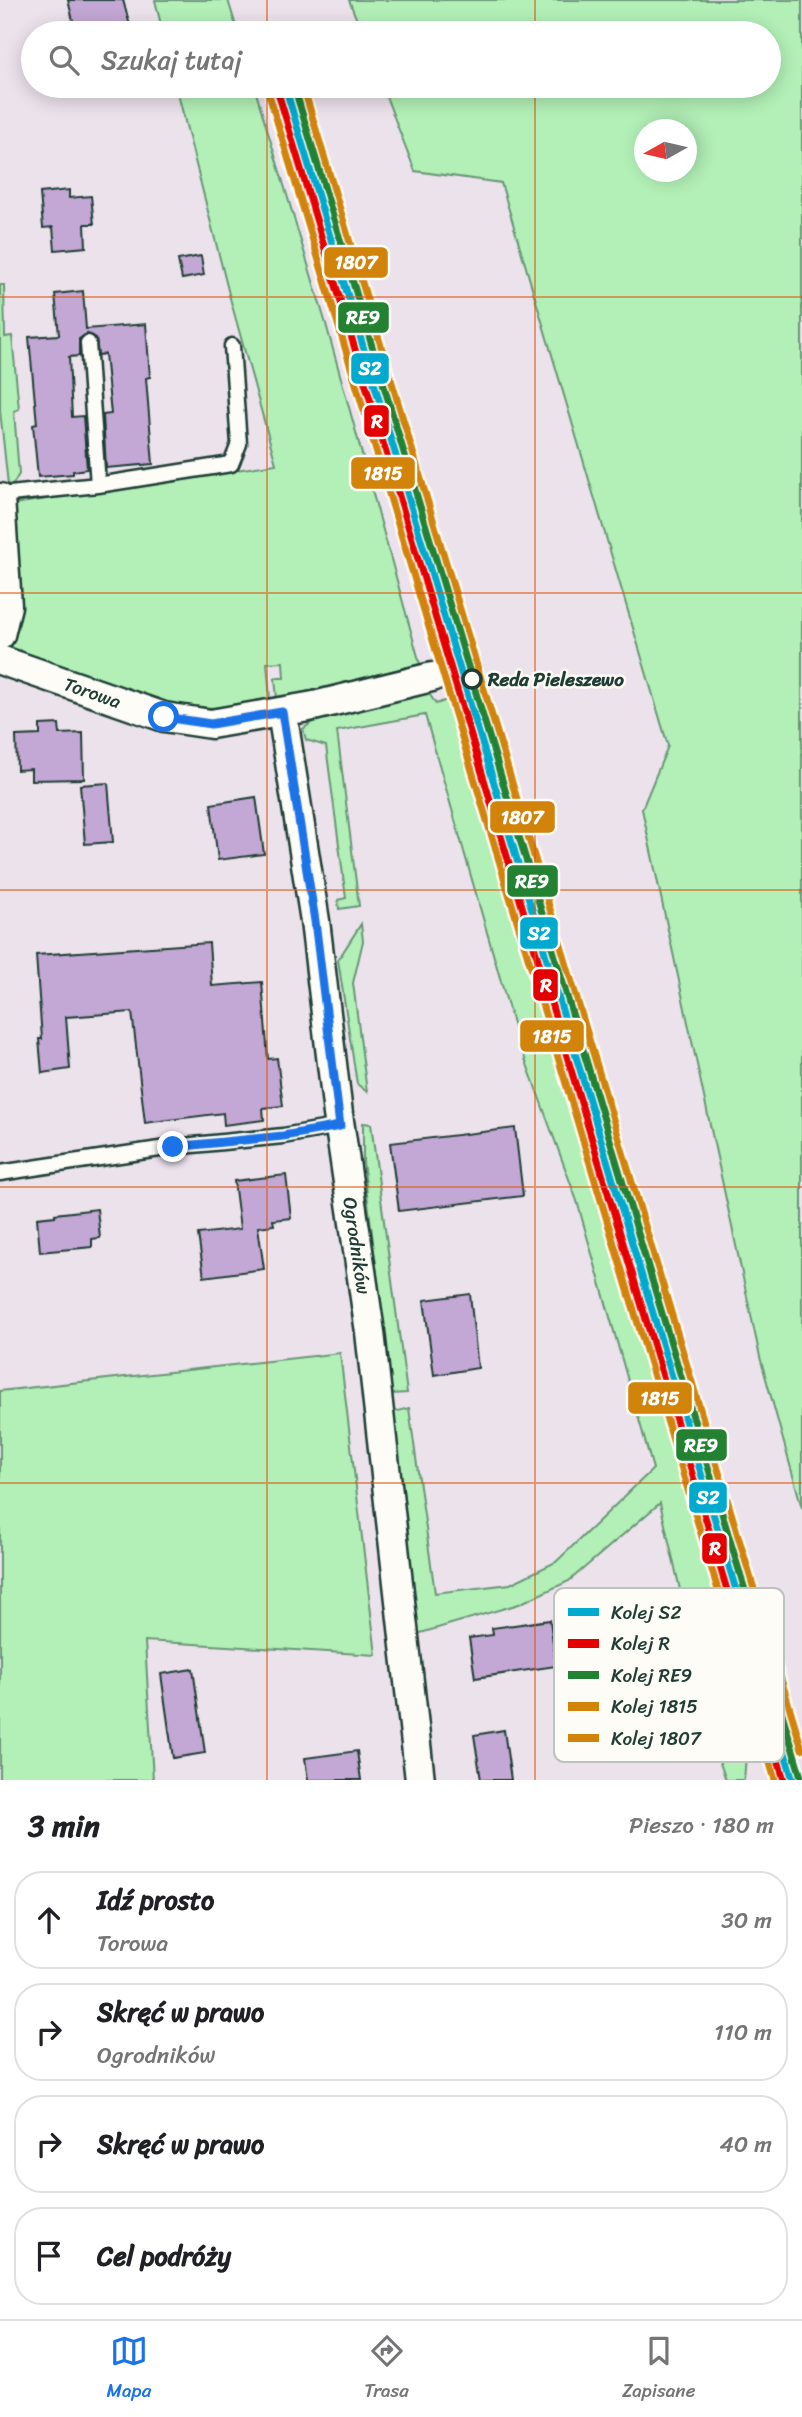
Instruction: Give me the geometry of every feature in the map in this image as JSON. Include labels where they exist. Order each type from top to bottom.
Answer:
[{"type":"street","points":[[0,497],[7,606],[0,635]]},
{"type":"street","name":"Torowa","points":[[0,660],[164,717],[211,724],[282,712],[432,677]]},
{"type":"street","name":"Ogrodników","points":[[282,712],[315,921],[340,1126],[370,1332],[420,1780]]},
{"type":"lane","points":[[88,343],[98,485]]},
{"type":"lane","points":[[0,497],[232,464],[239,444],[232,346]]},
{"type":"lane","points":[[0,1173],[173,1147],[283,1136],[340,1126]]},
{"type":"green space","points":[[155,0],[228,0],[234,21],[160,21]]},
{"type":"green space","points":[[349,0],[802,0],[802,1508],[760,1357],[642,809],[668,746],[501,183],[415,171],[387,98],[781,98],[781,21],[357,21]]},
{"type":"green space","points":[[179,98],[258,98],[326,324],[420,664],[277,699],[275,678],[284,678],[283,662],[267,663],[270,699],[224,708],[173,707],[15,654],[9,638],[14,504],[276,464]]},
{"type":"green space","points":[[0,285],[4,285],[5,337],[12,336],[19,409],[14,411],[19,474],[14,483],[8,485],[0,410]]},
{"type":"green space","points":[[428,692],[436,704],[450,699],[530,951],[635,1316],[718,1588],[680,1588],[660,1503],[569,1581],[519,1604],[414,1635],[394,1412],[409,1408],[435,1593],[510,1584],[556,1562],[653,1469],[577,1201],[516,1034],[425,715],[337,731],[359,906],[339,909],[338,900],[346,898],[326,746],[306,740],[303,729],[326,712]]},
{"type":"green space","points":[[361,924],[363,941],[353,983],[367,1092],[357,1084],[338,960]]},
{"type":"green space","points":[[363,1123],[371,1124],[407,1393],[392,1394],[363,1162]]},
{"type":"green space","points":[[340,1353],[376,1655],[145,1641],[153,1780],[0,1780],[0,1391]]},
{"type":"green space","points":[[745,1762],[744,1780],[726,1780],[720,1763]]},
{"type":"building","points":[[68,0],[123,0],[129,21],[73,21]]},
{"type":"building","points":[[69,190],[69,198],[91,196],[94,224],[85,224],[86,247],[55,250],[53,227],[43,228],[40,193]]},
{"type":"building","points":[[201,256],[204,275],[182,279],[178,260]]},
{"type":"building","points":[[83,291],[86,329],[146,324],[150,377],[146,378],[153,464],[106,468],[103,415],[111,414],[105,354],[98,355],[96,338],[87,334],[79,339],[79,356],[69,357],[72,417],[83,416],[87,469],[73,471],[73,474],[38,477],[33,425],[37,424],[29,337],[59,335],[55,294]]},
{"type":"building","points":[[59,724],[60,734],[83,733],[84,779],[31,780],[31,769],[17,770],[16,736],[40,735],[40,725]]},
{"type":"building","points":[[108,783],[113,842],[85,844],[80,785]]},
{"type":"building","points":[[256,797],[264,854],[218,860],[211,804]]},
{"type":"building","points":[[209,943],[212,986],[262,982],[268,1059],[277,1058],[283,1106],[263,1108],[264,1120],[224,1125],[223,1113],[145,1123],[132,1012],[66,1017],[70,1069],[42,1073],[36,955]]},
{"type":"building","points":[[515,1128],[523,1196],[399,1211],[390,1143]]},
{"type":"building","points":[[286,1175],[291,1218],[273,1220],[274,1225],[258,1227],[264,1269],[204,1277],[198,1234],[240,1229],[234,1181]]},
{"type":"building","points":[[97,1209],[100,1238],[92,1239],[92,1247],[40,1252],[37,1218]]},
{"type":"building","points":[[470,1294],[478,1368],[434,1375],[424,1300]]},
{"type":"building","points":[[550,1620],[554,1666],[475,1678],[469,1638],[493,1635],[492,1628]]},
{"type":"building","points":[[193,1669],[205,1753],[173,1758],[161,1674]]},
{"type":"building","points":[[504,1730],[511,1780],[481,1780],[474,1735]]},
{"type":"building","points":[[357,1751],[361,1780],[308,1780],[305,1758]]},
{"type":"rail line","name":"1815","points":[[270,98],[717,1588]]},
{"type":"rail line","name":"R","points":[[280,98],[726,1588]]},
{"type":"rail line","name":"S2","points":[[289,98],[735,1588]]},
{"type":"rail line","name":"RE9","points":[[298,98],[744,1588]]},
{"type":"rail line","name":"1807","points":[[307,98],[754,1588]]},
{"type":"rail line","name":"1807","points":[[784,1689],[802,1749]]},
{"type":"rail line","name":"RE9","points":[[784,1720],[801,1777]]},
{"type":"rail line","name":"S2","points":[[784,1750],[793,1780]]},
{"type":"rail line","name":"1815","points":[[770,1762],[775,1780]]},
{"type":"rail line","name":"R","points":[[779,1762],[784,1780]]},
{"type":"place","name":"Reda Pieleszewo","points":[[472,679]]},
{"type":"route","points":[[164,717],[211,724],[282,712],[315,921],[340,1126],[283,1136],[173,1147]]}]
